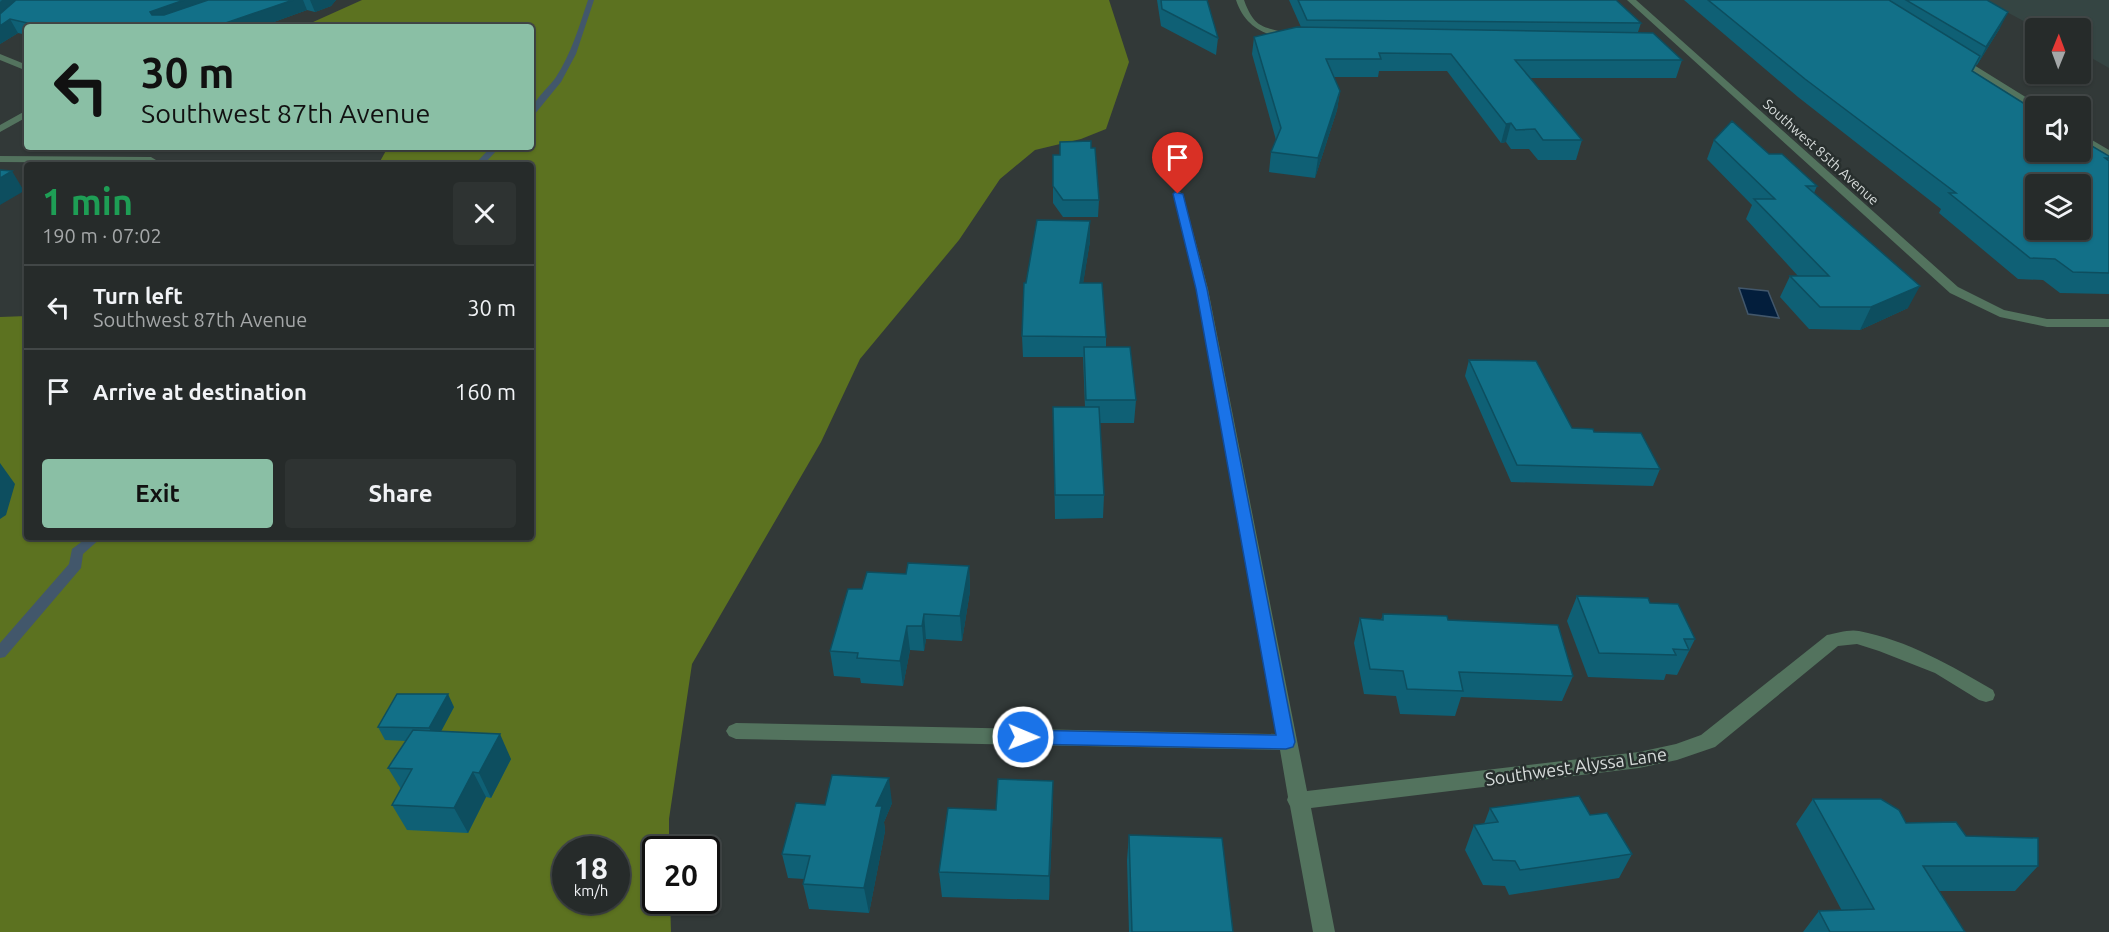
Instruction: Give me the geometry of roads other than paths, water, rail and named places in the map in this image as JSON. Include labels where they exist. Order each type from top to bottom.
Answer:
[{"type":"street","points":[[1240,0],[1244,15],[1253,24],[1276,35],[1304,41]]},
{"type":"street","name":"Southwest 85th Avenue","points":[[1631,0],[1954,290],[2000,313],[2047,323],[2109,323]]},
{"type":"street","points":[[1669,45],[1681,45]]},
{"type":"street","points":[[1945,51],[2025,101]]},
{"type":"street","points":[[0,57],[24,66]]},
{"type":"street","points":[[0,129],[24,115]]},
{"type":"street","points":[[2091,143],[2109,154]]},
{"type":"street","points":[[0,159],[151,160]]},
{"type":"street","points":[[1178,194],[1202,289],[1297,800],[1324,932]]},
{"type":"street","name":"Southwest Alyssa Lane","points":[[1297,800],[1365,794],[1639,760],[1677,752],[1708,741],[1833,640],[1857,637],[1886,646],[1941,668],[1986,695]]},
{"type":"street","points":[[736,731],[1286,742]]},
{"type":"water","points":[[1739,288],[1768,291],[1779,318],[1748,314]]},
{"type":"waterway","points":[[534,109],[558,80],[573,54],[591,0]]},
{"type":"waterway","points":[[481,162],[493,150]]},
{"type":"waterway","points":[[0,653],[76,565],[77,552],[92,540]]}]
